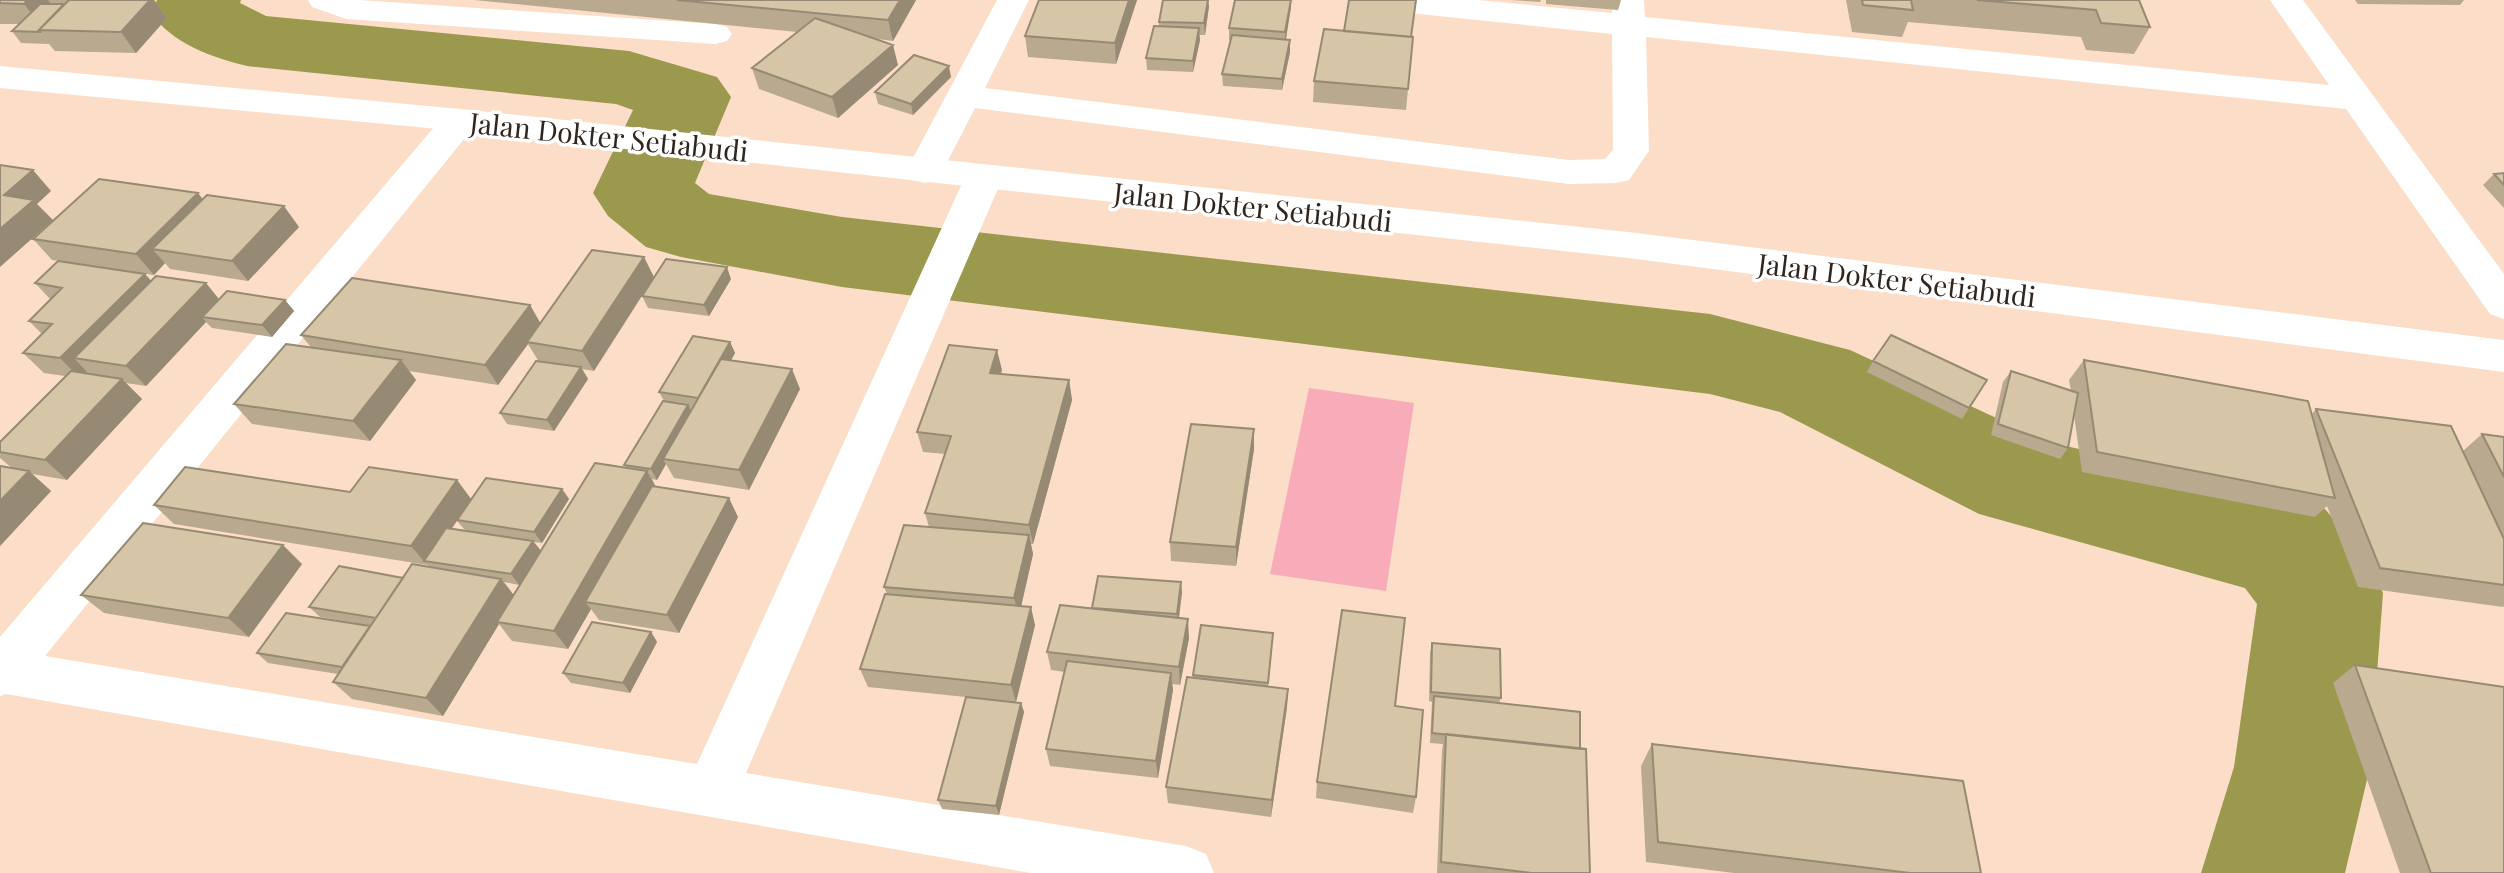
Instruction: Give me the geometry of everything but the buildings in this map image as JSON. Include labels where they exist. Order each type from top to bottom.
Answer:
[{"type":"street","points":[[324,0],[346,9],[715,34]]},
{"type":"street","points":[[925,171],[1013,0]]},
{"type":"street","points":[[1380,0],[1628,13],[2357,99]]},
{"type":"street","points":[[2286,0],[2504,304]]},
{"type":"street","points":[[964,96],[1569,172],[1616,171],[1631,151],[1628,13]]},
{"type":"street","name":"Jalan Dokter Setiabudi","points":[[0,77],[460,120],[1644,247],[2504,356]]},
{"type":"street","points":[[1,672],[460,120]]},
{"type":"street","points":[[711,792],[984,177]]},
{"type":"street","points":[[1,672],[1186,873]]},
{"type":"shaded area","points":[[1309,388],[1414,403],[1386,591],[1270,574]]},
{"type":"waterway","points":[[199,0],[194,13],[247,40],[629,78],[685,97],[642,193],[681,223],[842,252],[1710,354],[1811,379],[2020,481],[2226,535],[2282,544],[2321,593],[2302,767],[2273,873]]}]
